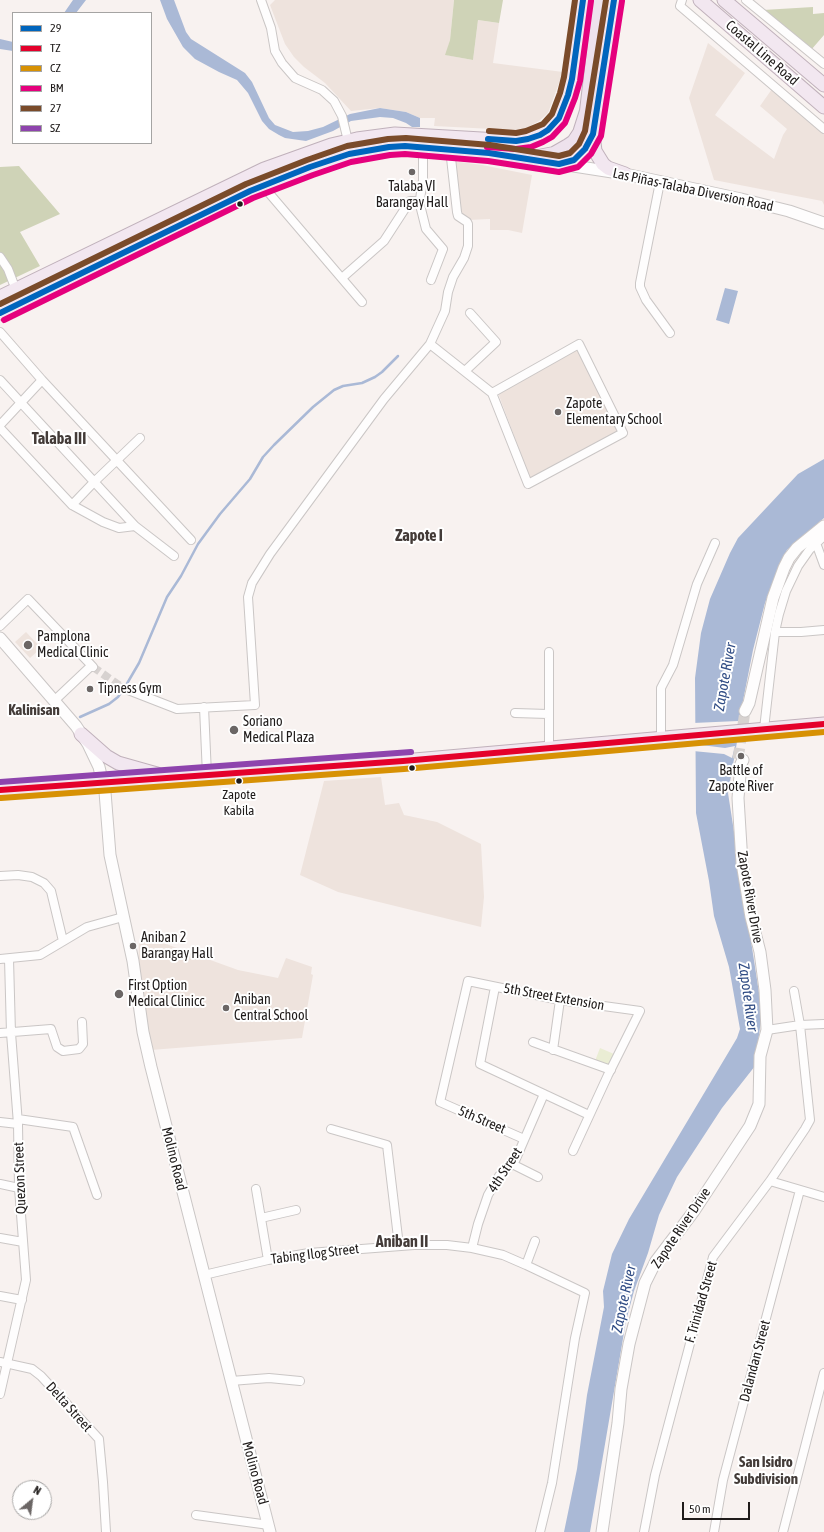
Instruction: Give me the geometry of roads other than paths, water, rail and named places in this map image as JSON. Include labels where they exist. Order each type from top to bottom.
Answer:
[{"type":"highway","points":[[0,297],[264,169],[309,152],[348,140],[395,134],[516,141],[540,135],[554,125],[559,118],[568,95],[572,78],[583,0]]},
{"type":"highway","points":[[0,313],[263,186],[310,167],[359,151],[397,146],[423,147],[517,157],[559,164],[567,163],[580,156],[590,143],[593,134],[614,0]]},
{"type":"highway","name":"Coastal Line Road","points":[[700,0],[824,107]]},
{"type":"highway","name":"Coastal Line Road","points":[[724,0],[824,85]]},
{"type":"highway","points":[[517,157],[538,157],[554,154],[574,142],[580,133],[587,111],[599,6]]},
{"type":"highway","points":[[593,134],[595,151],[603,164],[608,168],[625,174]]},
{"type":"highway","points":[[0,790],[549,749],[661,737],[739,732],[824,724]]},
{"type":"highway","points":[[82,734],[106,756],[118,762],[146,772],[173,777]]},
{"type":"main road","name":"Las Piñas-Talaba Diversion Road","points":[[559,164],[625,174],[771,206],[824,223]]},
{"type":"main road","points":[[748,708],[769,611],[784,568],[789,558],[798,548],[824,526]]},
{"type":"main road","name":"Molino Road","points":[[0,638],[55,700],[82,734],[94,755],[104,782],[108,844],[133,961],[143,1032],[231,1381],[270,1528]]},
{"type":"main road","name":"Zapote River Drive","points":[[602,1532],[618,1423],[621,1389],[629,1344],[645,1283],[656,1261],[694,1211],[750,1126],[759,1104],[760,1056],[767,1030],[765,990],[760,952],[751,917],[742,855],[738,798],[741,761]]},
{"type":"street","points":[[261,0],[271,28],[275,51],[282,63],[295,78],[329,95],[338,106],[348,140]]},
{"type":"street","points":[[682,0],[680,6],[824,129]]},
{"type":"street","points":[[746,0],[824,64]]},
{"type":"street","points":[[423,147],[422,188],[419,201],[426,229],[444,249],[431,280]]},
{"type":"street","points":[[123,688],[172,708],[255,705],[248,597],[252,582],[270,554],[384,399],[430,344],[445,311],[448,292],[453,277],[464,258],[468,246],[468,224],[458,216],[457,212],[450,149]]},
{"type":"street","points":[[660,182],[640,282],[641,292],[670,333]]},
{"type":"street","points":[[263,186],[362,302]]},
{"type":"street","points":[[342,278],[384,241],[410,201],[419,201]]},
{"type":"street","points":[[0,256],[8,269],[16,290]]},
{"type":"street","points":[[465,370],[496,342],[470,313]]},
{"type":"street","points":[[0,332],[154,502],[191,540]]},
{"type":"street","points":[[430,344],[465,370],[492,393],[528,484],[623,433],[579,344],[492,393]]},
{"type":"street","points":[[0,380],[135,526],[174,556]]},
{"type":"street","points":[[42,380],[0,426],[72,505],[103,522],[119,528],[135,526]]},
{"type":"street","points":[[72,505],[140,438]]},
{"type":"street","points":[[764,730],[775,632],[780,608],[794,574],[804,557],[824,536]]},
{"type":"street","points":[[661,737],[661,688],[674,665],[697,584],[715,543]]},
{"type":"street","points":[[816,543],[824,566]]},
{"type":"street","points":[[0,626],[28,599],[92,667],[55,700]]},
{"type":"street","points":[[775,632],[824,630]]},
{"type":"street","points":[[549,652],[549,749]]},
{"type":"street","points":[[204,707],[207,775]]},
{"type":"street","points":[[514,713],[548,714]]},
{"type":"street","points":[[0,876],[18,875],[44,882],[51,891],[63,941]]},
{"type":"street","points":[[4,959],[40,955],[87,927],[123,917]]},
{"type":"street","name":"Quezon Street","points":[[0,1394],[3,1362],[22,1300],[26,1280],[19,1188],[18,1122],[4,959]]},
{"type":"street","name":"5th Street Extension","points":[[440,1102],[468,981],[560,1000],[640,1011],[611,1070]]},
{"type":"street","points":[[495,987],[480,1064],[589,1115]]},
{"type":"street","name":"F. Trinidad Street","points":[[644,1532],[657,1467],[713,1257],[770,1181],[806,1130],[810,1120],[800,1025],[794,991]]},
{"type":"street","points":[[553,1050],[560,1000]]},
{"type":"street","points":[[0,1033],[51,1029],[57,1047],[63,1051],[79,1049],[83,1044],[82,1022]]},
{"type":"street","points":[[767,1030],[800,1025],[824,1024]]},
{"type":"street","points":[[533,1042],[611,1070],[589,1115],[574,1151]]},
{"type":"street","name":"4th Street","points":[[472,1248],[478,1224],[490,1191],[499,1176],[512,1164],[544,1094]]},
{"type":"street","name":"5th Street","points":[[440,1102],[524,1139]]},
{"type":"street","points":[[0,1122],[18,1122],[73,1127],[97,1195]]},
{"type":"street","points":[[331,1129],[388,1145],[399,1246]]},
{"type":"street","points":[[512,1164],[538,1177]]},
{"type":"street","points":[[770,1181],[824,1196]]},
{"type":"street","points":[[0,1184],[19,1188]]},
{"type":"street","points":[[256,1189],[268,1260]]},
{"type":"street","name":"Dalandan Street","points":[[714,1532],[725,1473],[800,1190]]},
{"type":"street","points":[[261,1218],[296,1210]]},
{"type":"street","points":[[0,1238],[23,1242]]},
{"type":"street","points":[[526,1265],[535,1241]]},
{"type":"street","name":"Tabing Ilog Street","points":[[204,1275],[268,1260],[316,1252],[399,1246],[440,1245],[472,1248],[503,1255],[585,1293],[574,1343],[552,1483],[540,1532]]},
{"type":"street","points":[[0,1296],[22,1300]]},
{"type":"street","name":"Delta Street","points":[[3,1362],[32,1369],[41,1376],[99,1439],[106,1532]]},
{"type":"street","points":[[783,1532],[824,1373]]},
{"type":"street","points":[[231,1381],[269,1378],[300,1380]]},
{"type":"street","points":[[196,1515],[270,1528]]},
{"type":"water","points":[[73,0],[86,0],[77,12],[65,12]]},
{"type":"water","points":[[160,0],[174,0],[186,32],[191,39],[245,73],[252,82],[269,118],[275,125],[293,132],[308,131],[323,127],[350,114],[380,108],[406,112],[420,118],[420,127],[412,127],[393,118],[380,117],[351,121],[333,131],[306,141],[285,138],[269,129],[262,121],[248,93],[237,80],[195,59],[183,47],[167,19]]},
{"type":"water","points":[[0,39],[12,42],[12,51],[0,49]]},
{"type":"water","points":[[725,288],[738,291],[729,324],[716,320]]},
{"type":"water","name":"Zapote River","points":[[824,459],[824,518],[787,550],[765,603],[753,650],[741,711],[728,793],[762,1012],[755,1066],[722,1108],[677,1177],[659,1215],[648,1253],[634,1291],[626,1321],[590,1532],[564,1532],[577,1469],[587,1395],[604,1307],[603,1291],[612,1254],[629,1219],[737,1038],[740,1029],[729,967],[714,916],[696,813],[695,678],[701,633],[710,599],[738,538],[798,474]]},
{"type":"waterway","points":[[125,687],[139,663],[167,597],[181,576],[198,544],[220,514],[250,479],[263,457],[313,407],[334,390],[343,386],[362,383],[375,377],[398,356]]},
{"type":"waterway","points":[[80,717],[109,704],[118,697],[123,690]]},
{"type":"tunnel","points":[[93,667],[123,688]]},
{"type":"tunnel","points":[[738,759],[745,711]]},
{"type":"place","name":"Talaba VI Barangay Hall","points":[[412,172]]},
{"type":"place","name":"Zapote Elementary School","points":[[558,412]]},
{"type":"place","name":"Pamplona Medical Clinic","points":[[28,645]]},
{"type":"place","name":"Tipness Gym","points":[[90,689]]},
{"type":"place","name":"Soriano Medical Plaza","points":[[234,730]]},
{"type":"place","name":"Battle of Zapote River","points":[[741,756]]},
{"type":"place","name":"Zapote Kabila","points":[[239,781]]},
{"type":"place","name":"Aniban 2 Barangay Hall","points":[[133,946]]},
{"type":"place","name":"First Option Medical Clinicc","points":[[119,994]]},
{"type":"place","name":"Aniban Central School","points":[[226,1008]]},
{"type":"district","name":"Talaba III","points":[[59,439]]},
{"type":"district","name":"Zapote I","points":[[419,536]]},
{"type":"district","name":"Kalinisan","points":[[34,710]]},
{"type":"district","name":"Aniban II","points":[[402,1242]]},
{"type":"district","name":"San Isidro Subdivision","points":[[766,1470]]}]
